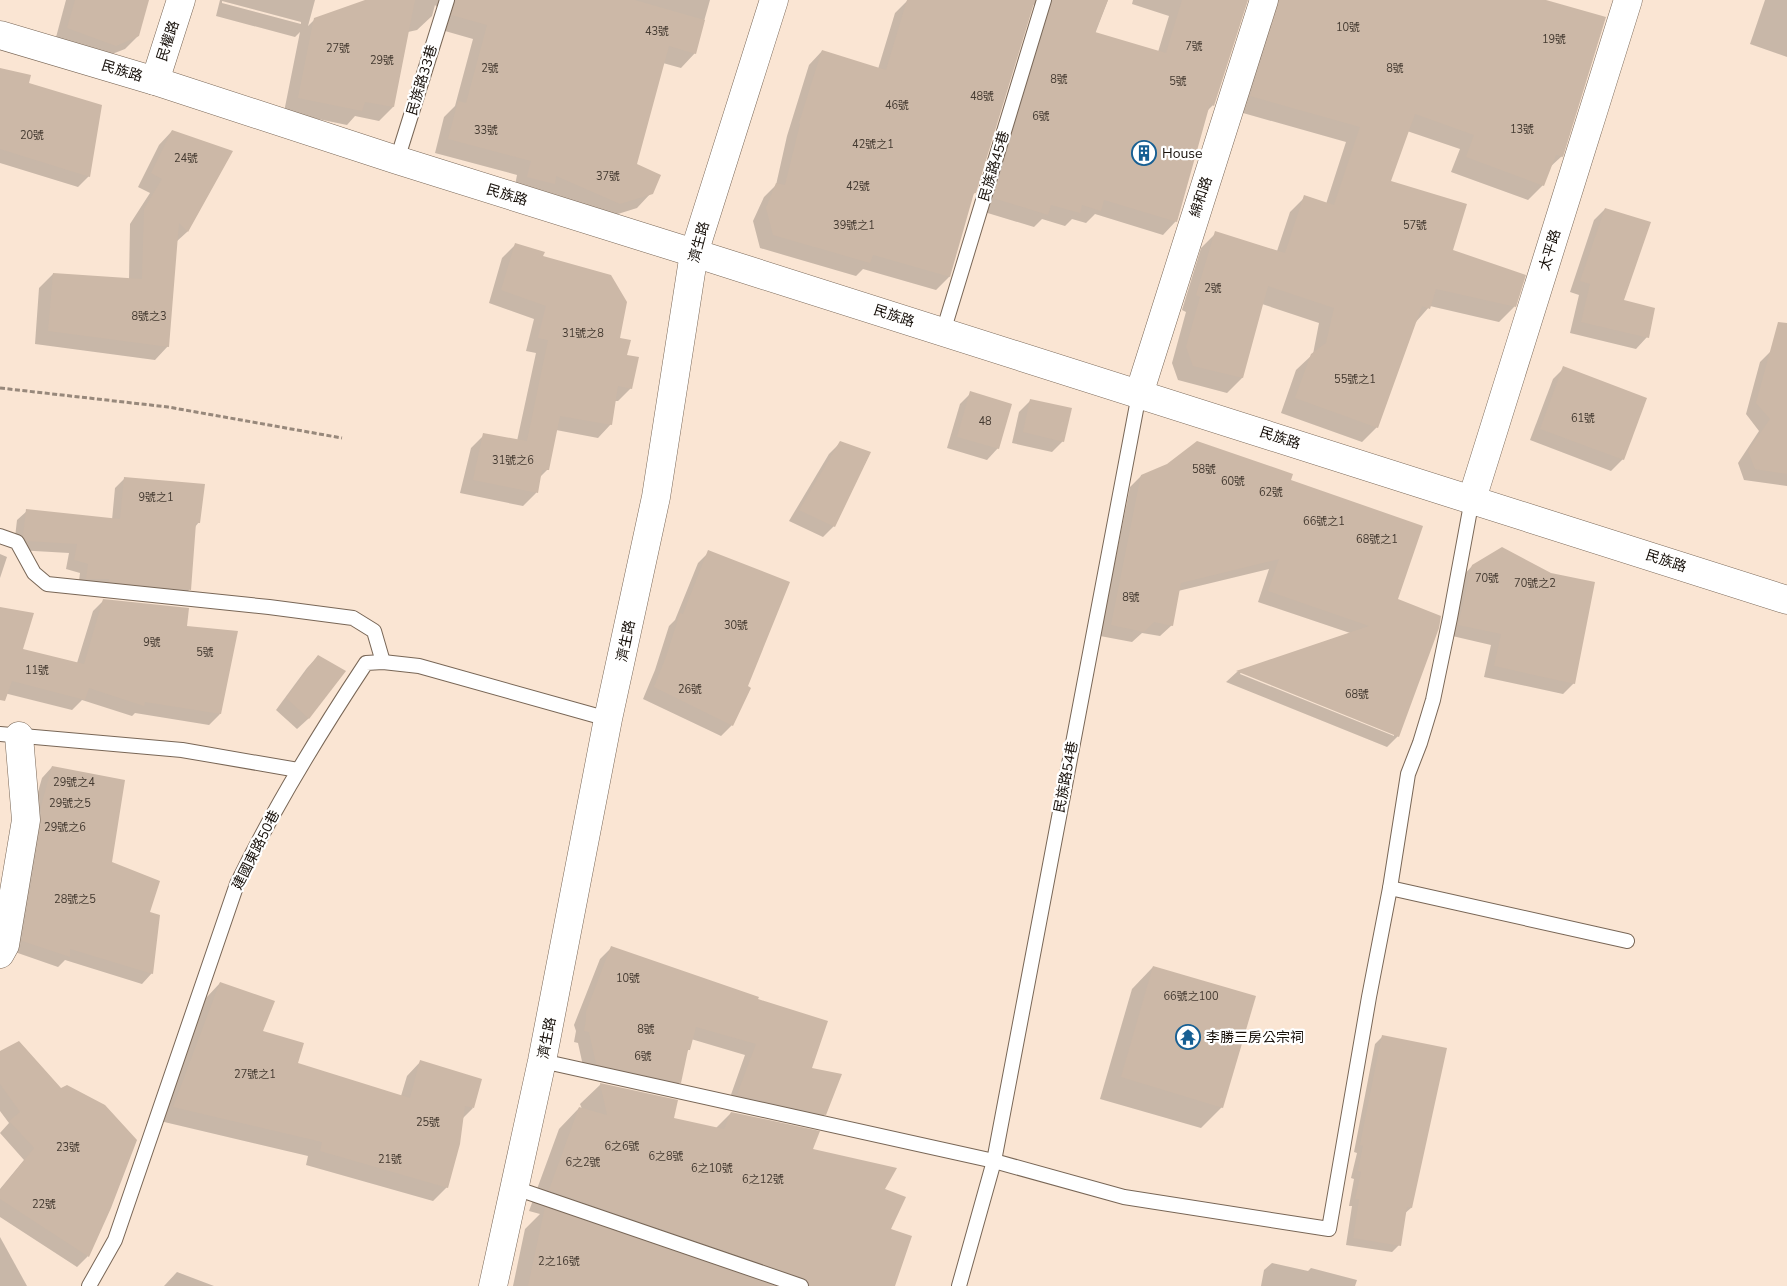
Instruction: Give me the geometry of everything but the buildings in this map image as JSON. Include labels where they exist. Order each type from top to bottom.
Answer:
[{"type":"street","name":"民權路","points":[[155,81],[181,0]]},
{"type":"street","name":"濟生路","points":[[493,1286],[542,1061],[608,720],[656,497],[694,253],[774,0]]},
{"type":"street","name":"綿和路","points":[[1139,394],[1264,0]]},
{"type":"street","name":"太平路","points":[[1472,499],[1628,0]]},
{"type":"street","name":"民族路","points":[[0,34],[155,81],[397,160],[1787,600]]},
{"type":"street","points":[[0,954],[5,945],[26,820],[9,735]]},
{"type":"lane","name":"民族路33巷","points":[[397,160],[448,0]]},
{"type":"lane","name":"民族路45巷","points":[[943,332],[1044,0]]},
{"type":"lane","name":"民族路54巷","points":[[959,1286],[994,1161],[1139,394]]},
{"type":"lane","points":[[542,1061],[994,1161],[1124,1197],[1329,1229],[1390,888],[1408,774],[1433,700],[1472,499]]},
{"type":"lane","points":[[0,536],[17,542],[34,573],[47,584],[269,607],[353,618],[374,632],[383,662]]},
{"type":"lane","name":"建國東路50巷","points":[[89,1286],[115,1240],[237,884],[250,856],[311,747],[366,663],[383,662],[419,666],[608,720]]},
{"type":"lane","points":[[9,735],[182,750],[298,770]]},
{"type":"lane","points":[[1390,888],[1627,941]]},
{"type":"lane","points":[[515,1188],[801,1286]]},
{"type":"path","points":[[0,388],[168,407],[342,438]]},
{"type":"place","name":"House","points":[[1144,153]]},
{"type":"place","name":"李勝三房公宗祠","points":[[1188,1037]]}]
